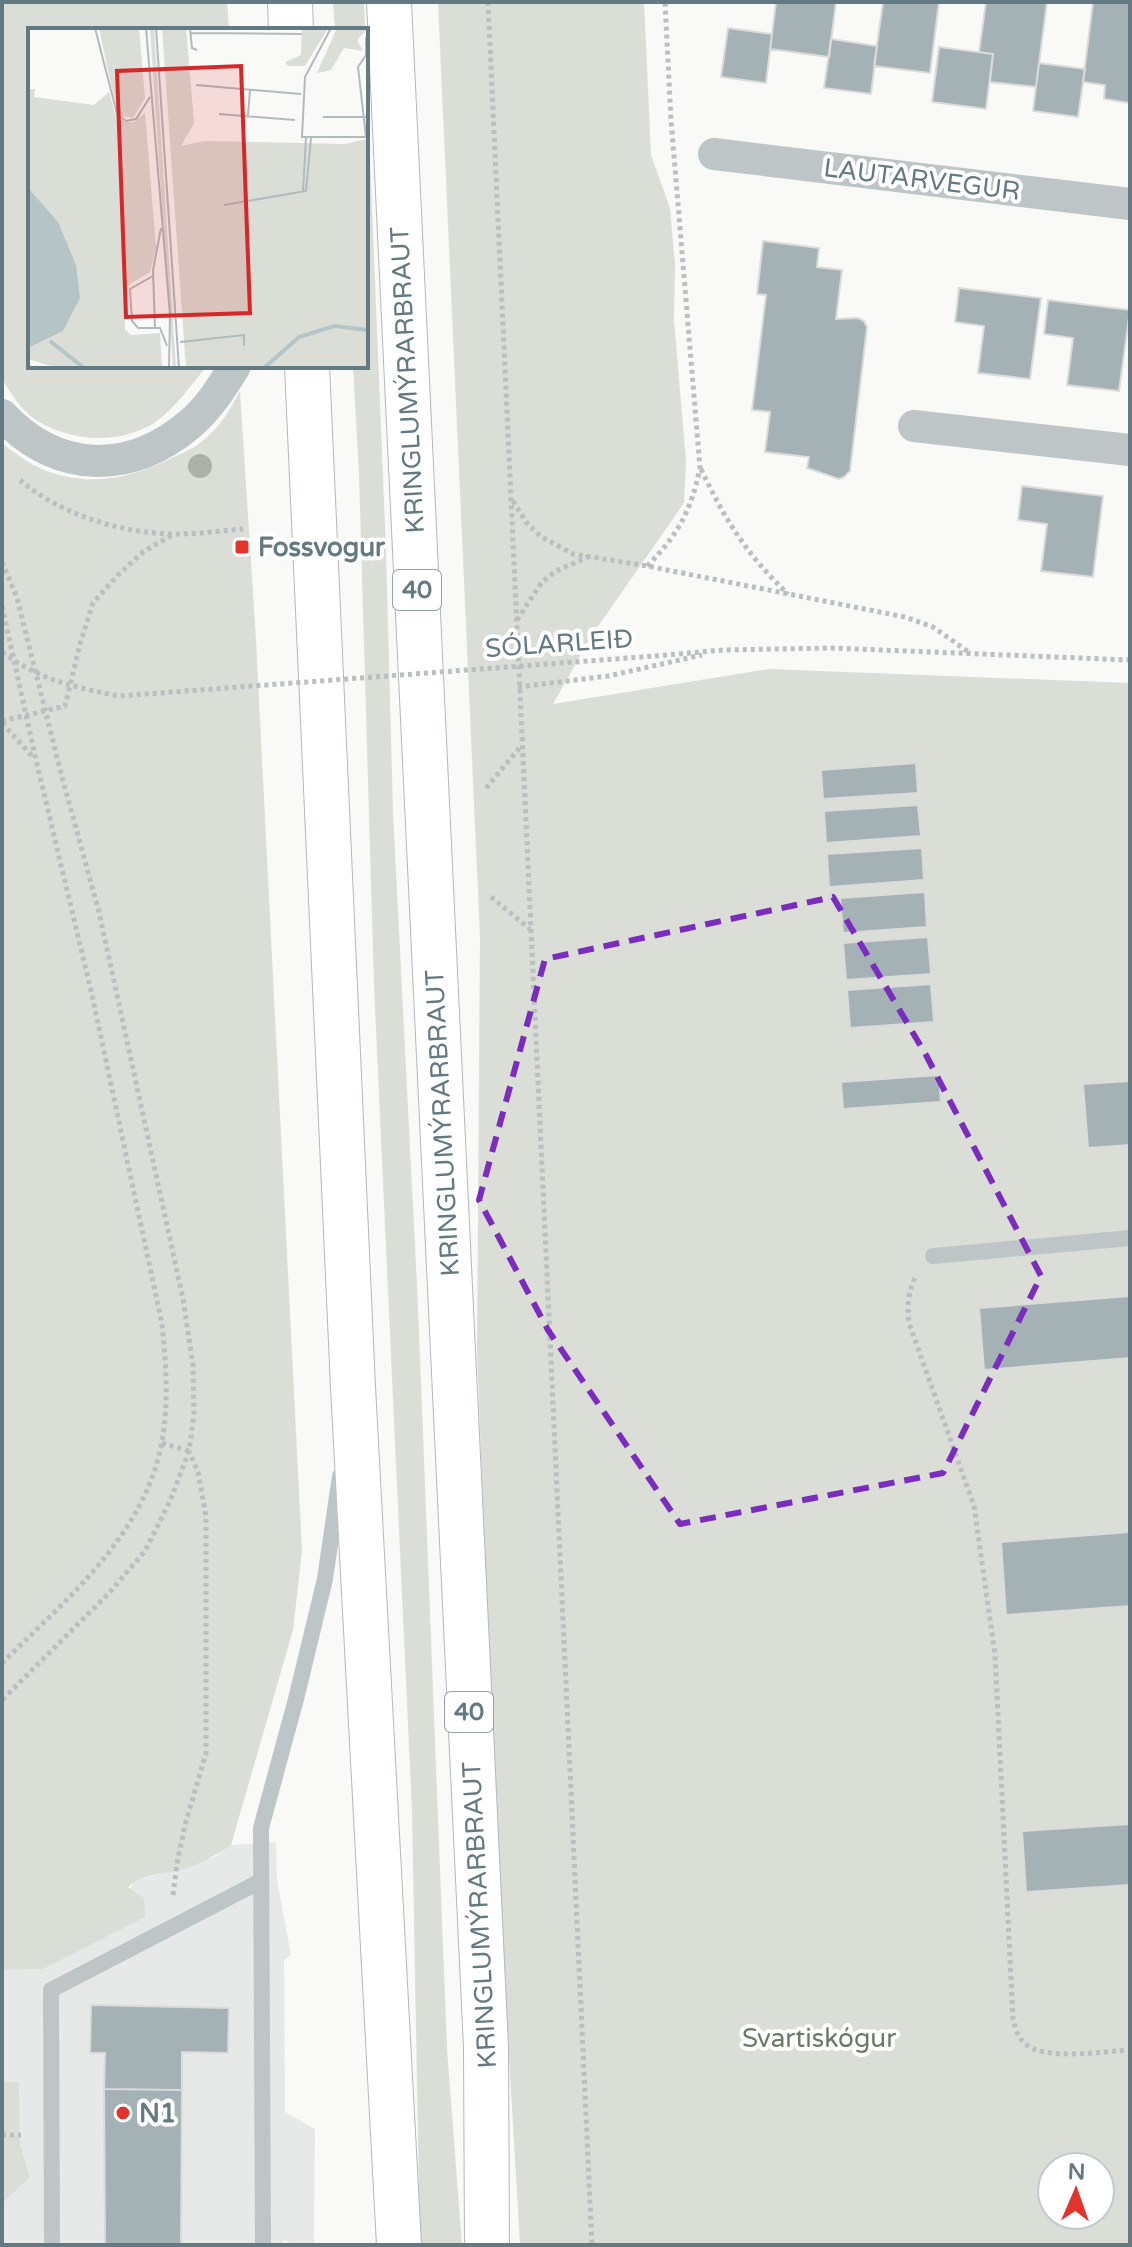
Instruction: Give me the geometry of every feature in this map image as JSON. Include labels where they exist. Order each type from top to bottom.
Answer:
[{"type":"main road","points":[[290,2],[291,28]]},
{"type":"main road","name":"KRINGLUMÝRARBRAUT","points":[[389,2],[486,2047],[487,2245]]},
{"type":"main road","points":[[307,368],[353,1387],[399,2245]]},
{"type":"street","name":"LAUTARVEGUR","points":[[714,154],[1130,204]]},
{"type":"street","points":[[2,415],[32,441],[65,458],[94,462],[130,457],[189,425],[218,394],[234,368]]},
{"type":"street","points":[[914,426],[1130,450]]},
{"type":"lane","points":[[933,1256],[1130,1238]]},
{"type":"lane","points":[[263,2245],[261,1828],[325,1579],[353,1387]]},
{"type":"lane","points":[[52,2245],[51,1990],[261,1881]]},
{"type":"path","points":[[488,2],[592,2245]]},
{"type":"path","points":[[647,566],[666,547],[681,525],[694,498],[700,468],[671,120],[665,2]]},
{"type":"path","points":[[700,468],[718,506],[741,542],[763,570],[789,594]]},
{"type":"path","points":[[12,473],[32,490],[85,518],[131,530],[174,534],[243,529]]},
{"type":"path","points":[[512,498],[526,522],[540,536],[573,554],[905,617],[933,627],[970,653]]},
{"type":"path","points":[[36,760],[2,722],[65,706],[93,603],[143,552],[174,534]]},
{"type":"path","points":[[517,620],[542,582],[556,571],[589,557]]},
{"type":"path","points":[[2,562],[17,598],[99,912],[183,1299],[193,1365],[194,1414],[189,1451],[170,1501],[145,1551],[108,1594],[2,1700]]},
{"type":"path","points":[[2,606],[92,995],[162,1324],[167,1367],[162,1443],[148,1488],[127,1526],[102,1562],[2,1663]]},
{"type":"path","name":"SÓLARLEIÐ","points":[[2,652],[23,667],[68,686],[119,696],[723,650],[831,648],[1130,660]]},
{"type":"path","points":[[518,687],[608,676],[723,650]]},
{"type":"path","points":[[486,788],[521,746]]},
{"type":"path","points":[[491,897],[530,929]]},
{"type":"path","points":[[933,1256],[914,1279],[907,1308],[909,1323],[974,1506],[995,1655],[1013,2019],[1024,2043],[1035,2051],[1049,2054],[1130,2050]]},
{"type":"path","points":[[162,1443],[189,1451]]},
{"type":"path","points":[[173,1896],[185,1825],[206,1753],[206,1516],[198,1472],[189,1451]]},
{"type":"path","points":[[2,2135],[21,2135]]},
{"type":"highlighted area","points":[[833,897],[926,1055],[1041,1276],[943,1473],[680,1524],[548,1330],[479,1200],[545,959]]},
{"type":"shaded area","points":[[276,1842],[277,1880],[291,1955],[284,1960],[285,2112],[315,2129],[314,2245],[294,2245],[285,2240],[280,2245],[2,2245],[2,2204],[30,2177],[20,2144],[19,2083],[2,2082],[2,1970],[43,1969],[144,1898],[130,1889],[134,1881],[213,1858],[231,1845]]},
{"type":"green space","points":[[2,2],[227,2],[229,28],[28,28],[28,368],[205,368],[157,421],[127,434],[95,438],[62,432],[33,418],[2,379]]},
{"type":"green space","points":[[333,2],[364,2],[365,28],[335,28]]},
{"type":"green space","name":"Svartiskógur","points":[[438,2],[644,2],[651,155],[670,208],[675,265],[674,320],[686,461],[684,503],[592,635],[553,704],[769,669],[1130,683],[1130,2245],[520,2245],[495,1816],[477,1351],[480,937]]},
{"type":"green space","points":[[368,109],[393,812],[418,1306],[447,2049],[462,2245],[420,2245],[412,1811],[374,986],[353,368],[368,368]]},
{"type":"green space","points":[[240,391],[256,640],[302,1551],[293,1630],[231,1845],[184,1869],[147,1876],[128,1887],[144,1898],[145,1917],[43,1969],[2,1970],[2,443],[33,465],[61,475],[95,479],[128,475],[160,464],[201,442],[222,420]]},
{"type":"green space","points":[[2,2082],[19,2082],[20,2144],[30,2177],[2,2204]]},
{"type":"building","points":[[776,2],[836,2],[829,57],[770,49]]},
{"type":"building","points":[[883,2],[939,2],[930,73],[874,66]]},
{"type":"building","points":[[986,2],[1047,2],[1036,87],[990,82],[993,54],[979,52]]},
{"type":"building","points":[[1093,2],[1130,2],[1130,103],[1104,99],[1105,85],[1083,82]]},
{"type":"building","points":[[728,28],[772,34],[766,83],[721,77]]},
{"type":"building","points":[[831,39],[877,46],[871,94],[824,88]]},
{"type":"building","points":[[939,47],[993,54],[986,109],[932,102]]},
{"type":"building","points":[[1039,63],[1085,69],[1078,117],[1033,111]]},
{"type":"building","points":[[763,241],[819,248],[817,267],[842,270],[836,319],[858,318],[867,327],[850,471],[839,479],[807,468],[809,457],[765,452],[770,412],[752,410],[766,295],[757,294]]},
{"type":"building","points":[[959,288],[1041,298],[1030,379],[978,373],[984,326],[955,322]]},
{"type":"building","points":[[1048,300],[1130,310],[1119,391],[1067,385],[1073,338],[1044,334]]},
{"type":"building","points":[[1022,486],[1103,496],[1093,577],[1041,571],[1047,524],[1018,520]]},
{"type":"building","points":[[916,763],[918,793],[823,799],[821,770]]},
{"type":"building","points":[[918,805],[921,836],[826,843],[824,811]]},
{"type":"building","points":[[922,848],[924,880],[829,887],[827,854]]},
{"type":"building","points":[[925,892],[927,927],[843,933],[840,898]]},
{"type":"building","points":[[928,937],[931,974],[846,980],[843,943]]},
{"type":"building","points":[[931,984],[934,1022],[850,1028],[847,990]]},
{"type":"building","points":[[939,1075],[941,1102],[843,1109],[841,1082]]},
{"type":"building","points":[[1130,1081],[1130,1145],[1088,1148],[1083,1084]]},
{"type":"building","points":[[1130,1296],[1130,1358],[984,1370],[979,1308]]},
{"type":"building","points":[[1130,1532],[1130,1606],[1006,1615],[1001,1542]]},
{"type":"building","points":[[1130,1824],[1130,1885],[1026,1892],[1022,1831]]},
{"type":"building","points":[[91,2005],[229,2008],[228,2053],[182,2052],[182,2090],[104,2089],[105,2053],[90,2053]]},
{"type":"building","points":[[104,2089],[182,2090],[181,2245],[105,2245]]},
{"type":"place","name":"Fossvogur","points":[[242,547]]},
{"type":"place","name":"N1","points":[[123,2113]]}]
